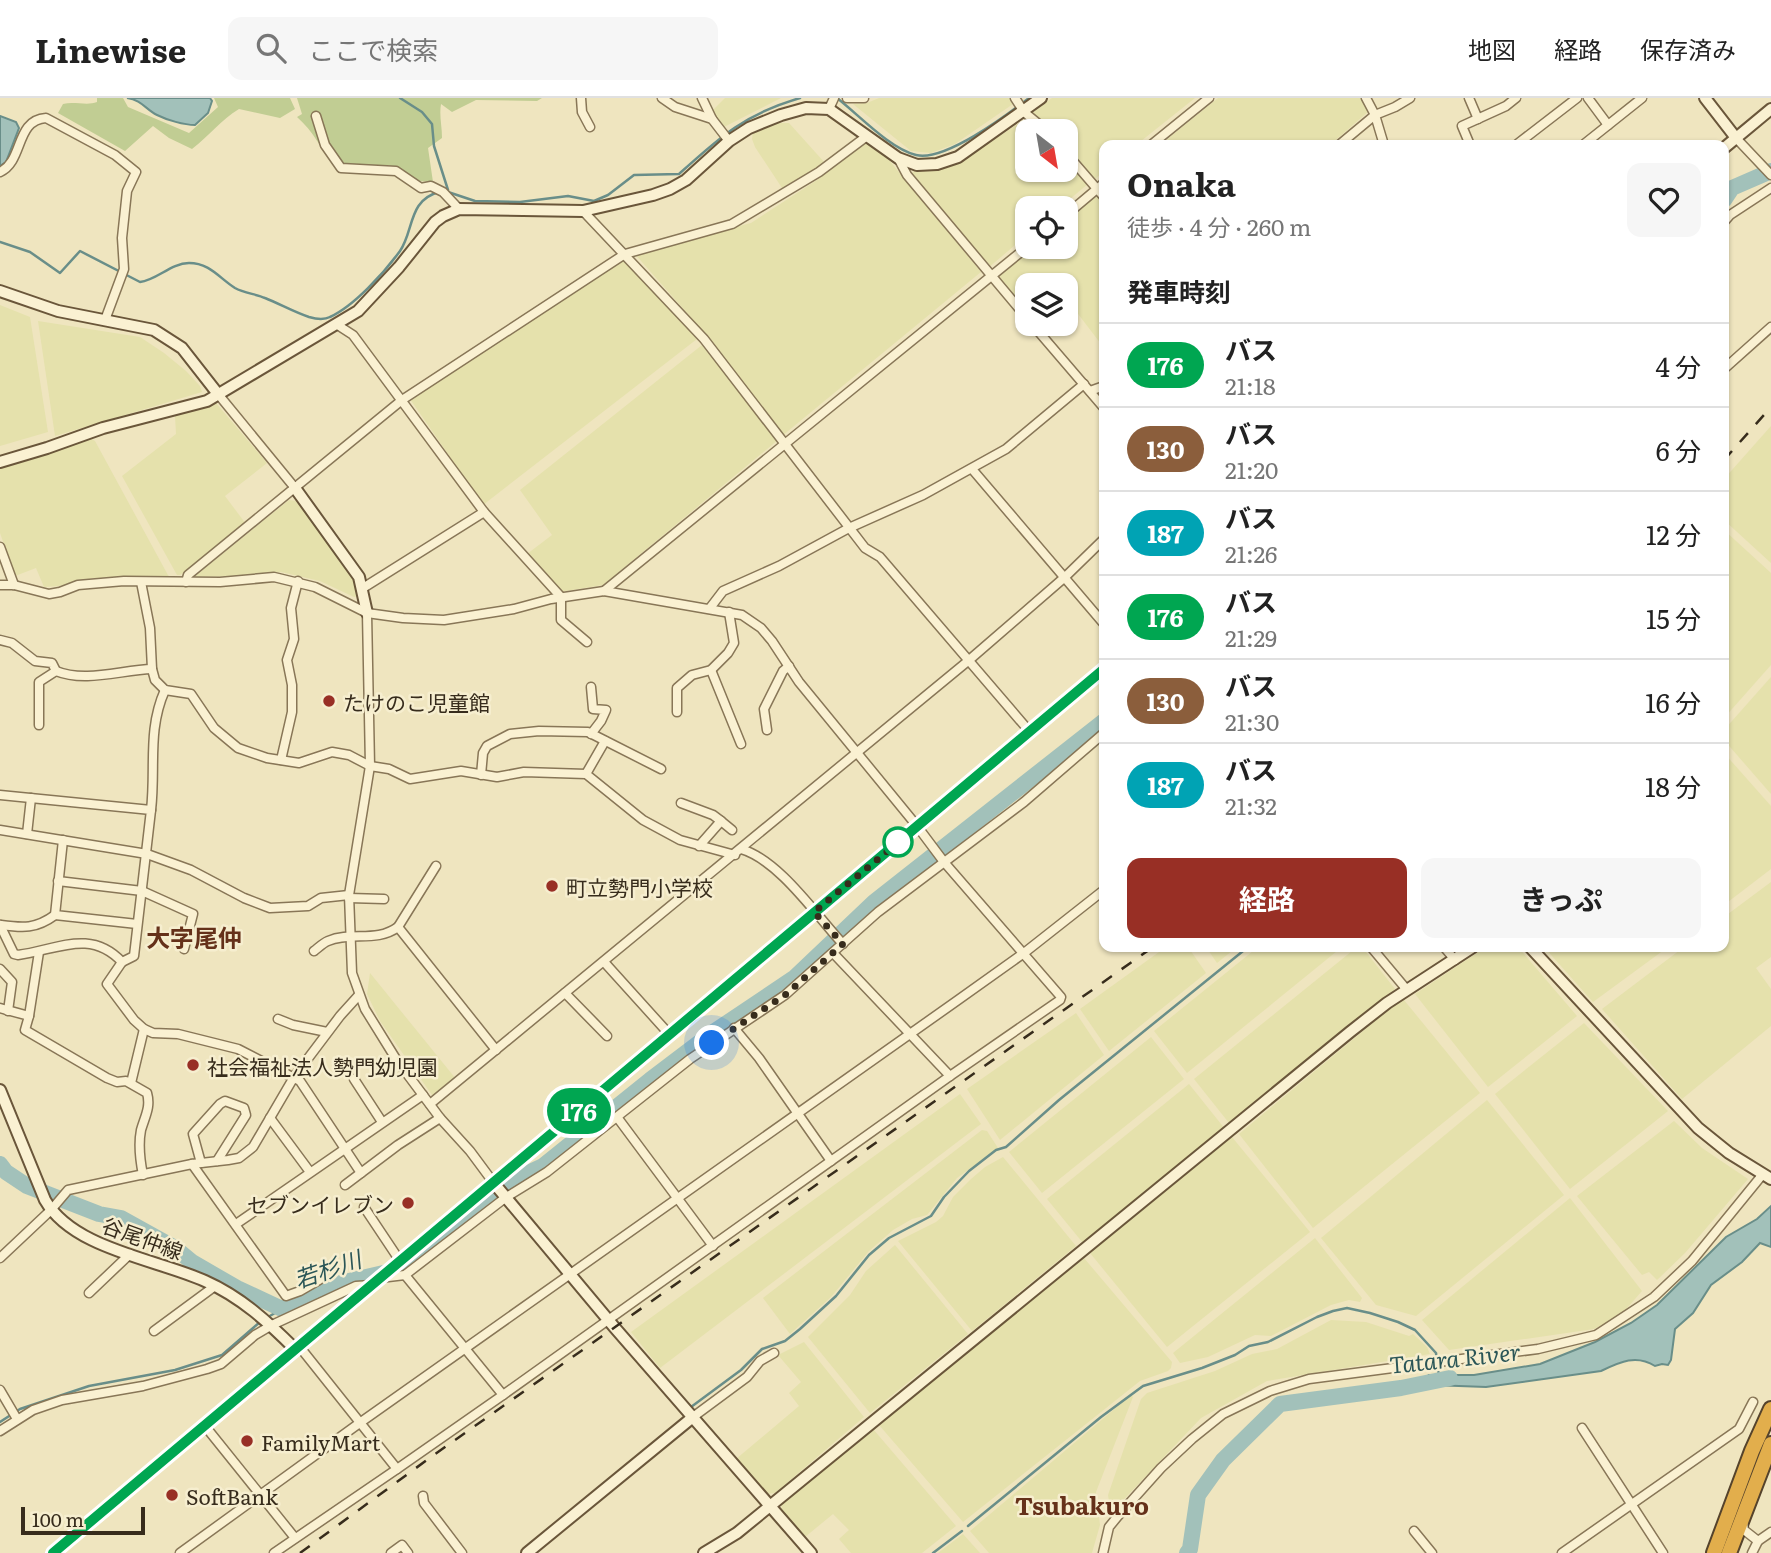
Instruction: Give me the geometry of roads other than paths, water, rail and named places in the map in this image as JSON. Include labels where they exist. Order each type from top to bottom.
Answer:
[{"type":"highway","points":[[1714,1553],[1752,1451],[1771,1409]]},
{"type":"highway","points":[[1729,1553],[1771,1444]]},
{"type":"street","points":[[581,98],[582,112],[590,127]]},
{"type":"street","points":[[662,98],[675,107],[712,120]]},
{"type":"street","points":[[702,98],[712,120],[725,136]]},
{"type":"street","points":[[846,98],[863,98]]},
{"type":"street","points":[[0,462],[103,428],[207,401],[358,311],[435,222],[459,209],[583,211],[670,189],[701,169],[725,136],[781,115],[832,103],[867,136],[898,158],[917,165],[937,164],[958,157],[1019,105],[1041,98]]},
{"type":"street","points":[[1157,140],[1209,98]]},
{"type":"street","points":[[1366,98],[1375,115],[1382,140]]},
{"type":"street","points":[[1345,140],[1375,115],[1410,98]]},
{"type":"street","points":[[1469,98],[1478,118]]},
{"type":"street","points":[[1468,140],[1462,126],[1506,106],[1516,98]]},
{"type":"street","points":[[1522,140],[1577,98]]},
{"type":"street","points":[[1588,98],[1608,125]]},
{"type":"street","points":[[1705,98],[1736,138],[1771,175]]},
{"type":"street","points":[[1589,140],[1638,99]]},
{"type":"street","points":[[1019,105],[1034,119]]},
{"type":"street","points":[[1729,144],[1771,109]]},
{"type":"street","points":[[316,116],[325,145],[341,168],[396,171],[421,188],[431,186],[443,192],[459,209]]},
{"type":"street","points":[[0,172],[12,162],[29,125],[37,119],[46,118],[115,155],[136,172],[127,191],[122,238],[124,269],[105,320]]},
{"type":"street","points":[[186,582],[188,575],[402,400],[625,254],[732,224],[819,172],[867,136]]},
{"type":"street","points":[[898,158],[907,175],[1015,304]]},
{"type":"street","points":[[1078,164],[1099,184]]},
{"type":"street","points":[[1078,205],[1099,188]]},
{"type":"street","points":[[1729,216],[1771,188]]},
{"type":"street","points":[[583,211],[704,339],[864,548],[880,558],[1030,732]]},
{"type":"street","points":[[604,591],[1015,257]]},
{"type":"street","points":[[0,291],[58,312],[139,326],[168,338],[187,354],[295,488],[347,559],[363,588],[367,613],[370,766],[349,896],[352,973],[359,995],[396,1059],[440,1118],[570,1275],[811,1553]]},
{"type":"street","points":[[336,324],[354,335],[484,512],[561,597],[561,620],[587,642]]},
{"type":"street","points":[[1729,365],[1771,327]]},
{"type":"street","points":[[1042,336],[1099,402]]},
{"type":"street","points":[[710,608],[723,591],[779,566],[849,528],[923,495],[1006,449],[1084,384]]},
{"type":"street","points":[[1090,391],[1099,388]]},
{"type":"street","points":[[972,469],[1099,618]]},
{"type":"street","points":[[363,588],[484,512]]},
{"type":"street","points":[[430,1104],[605,963],[856,751],[968,661],[1099,544]]},
{"type":"street","points":[[0,547],[14,584]]},
{"type":"street","points":[[0,586],[14,584],[49,594],[78,585],[274,577],[316,587],[367,613],[444,620],[604,591],[742,615],[761,628],[944,862],[1061,997],[503,1395],[274,1553]]},
{"type":"street","points":[[281,760],[292,712],[292,685],[287,660],[294,639],[291,608],[298,581]]},
{"type":"street","points":[[141,582],[152,643],[152,669],[155,680],[165,690],[191,694],[214,728],[238,748],[267,758],[299,763],[332,752],[349,755],[370,766],[389,769],[410,779],[461,771],[497,777],[524,772],[586,774],[643,820],[680,840],[699,846],[755,853],[778,871],[843,944]]},
{"type":"street","points":[[677,712],[677,688],[692,675],[711,670],[734,643],[729,612]]},
{"type":"street","points":[[0,640],[12,643],[35,660],[52,663],[56,671]]},
{"type":"street","points":[[766,730],[765,709],[783,670],[789,666]]},
{"type":"street","points":[[39,725],[39,682],[56,671],[79,677],[152,669]]},
{"type":"street","points":[[711,670],[741,744]]},
{"type":"street","points":[[0,1431],[33,1410],[62,1400],[143,1387],[221,1364],[255,1335],[318,1301],[378,1279],[405,1275],[670,1035],[1099,673]]},
{"type":"street","points":[[591,687],[593,709],[606,710],[591,734]]},
{"type":"street","points":[[165,690],[155,716],[151,756],[154,785],[134,956],[122,962],[107,985],[144,1029],[153,1033],[178,1034],[238,1048],[300,1081],[361,1173]]},
{"type":"street","points":[[481,775],[483,753],[487,746],[510,734],[539,731],[591,734],[661,769]]},
{"type":"street","points":[[53,1553],[399,1262],[499,1190],[547,1172],[690,1059],[785,995],[878,912],[1024,802],[1099,737]]},
{"type":"street","points":[[586,774],[605,741]]},
{"type":"street","points":[[0,795],[151,810]]},
{"type":"street","points":[[27,834],[31,798]]},
{"type":"street","points":[[681,803],[713,815],[732,830]]},
{"type":"street","points":[[699,846],[721,821]]},
{"type":"street","points":[[0,830],[146,854],[191,870],[244,898],[270,908],[309,906],[321,898],[349,896],[384,899]]},
{"type":"street","points":[[55,915],[63,840]]},
{"type":"street","points":[[314,951],[327,941],[386,936],[398,927],[436,866]]},
{"type":"street","points":[[58,881],[142,891],[192,914],[184,949]]},
{"type":"street","points":[[180,1553],[1024,953],[1099,894]]},
{"type":"street","points":[[0,925],[25,929],[43,923],[55,915],[137,925]]},
{"type":"street","points":[[0,925],[14,954],[40,952],[85,941],[111,950],[122,962]]},
{"type":"street","points":[[398,927],[496,1050]]},
{"type":"street","points":[[40,952],[26,1030],[107,1078],[117,1082],[126,1081],[147,1093],[149,1103],[141,1132],[139,1158],[143,1175]]},
{"type":"street","points":[[1375,952],[1407,990]]},
{"type":"street","points":[[1448,952],[1455,960]]},
{"type":"street","points":[[704,1553],[737,1533],[1350,1032],[1407,990],[1466,952]]},
{"type":"street","points":[[1102,1553],[1110,1527],[1118,1516],[1169,1461],[1223,1414],[1270,1391],[1309,1379],[1538,1349],[1596,1335],[1654,1297],[1692,1261],[1768,1177],[1698,1128],[1535,952]]},
{"type":"street","points":[[834,954],[950,1076]]},
{"type":"street","points":[[605,963],[670,1035]]},
{"type":"street","points":[[0,969],[12,982],[4,1009],[29,1016]]},
{"type":"street","points":[[565,993],[607,1036]]},
{"type":"street","points":[[0,1258],[50,1204],[68,1190],[196,1163],[228,1160],[247,1153],[294,1077],[359,995]]},
{"type":"street","points":[[278,1019],[327,1032]]},
{"type":"street","points":[[734,1028],[831,1161]]},
{"type":"street","points":[[131,1083],[144,1029]]},
{"type":"street","points":[[354,1079],[382,1122]]},
{"type":"street","name":"谷尾仲線","points":[[1,1092],[39,1186],[50,1204],[79,1234],[99,1244],[166,1265],[215,1286],[255,1310],[297,1347]]},
{"type":"street","points":[[239,1222],[423,1095]]},
{"type":"street","points":[[217,1161],[246,1115],[244,1108],[231,1102],[220,1104],[193,1134],[196,1163],[286,1296],[319,1280]]},
{"type":"street","points":[[617,1117],[713,1245]]},
{"type":"street","points":[[270,1118],[310,1172]]},
{"type":"street","points":[[345,1185],[440,1118]]},
{"type":"street","points":[[364,1207],[399,1262]]},
{"type":"street","points":[[89,1293],[130,1254]]},
{"type":"street","points":[[405,1275],[503,1395]]},
{"type":"street","points":[[154,1331],[215,1286]]},
{"type":"street","points":[[309,1286],[318,1301]]},
{"type":"street","points":[[297,1347],[397,1469]]},
{"type":"street","points":[[527,1553],[693,1417],[747,1377],[760,1361],[774,1353]]},
{"type":"street","points":[[0,1390],[17,1419]]},
{"type":"street","points":[[1562,1553],[1739,1429],[1753,1402]]},
{"type":"street","points":[[205,1426],[295,1538]]},
{"type":"street","points":[[1582,1428],[1664,1553]]},
{"type":"street","points":[[424,1496],[424,1503],[461,1553]]},
{"type":"street","points":[[1743,1515],[1744,1530],[1758,1541]]},
{"type":"street","points":[[1414,1531],[1432,1553]]},
{"type":"street","points":[[1752,1553],[1758,1541],[1771,1532]]},
{"type":"street","points":[[391,1553],[402,1545],[408,1553]]},
{"type":"water","points":[[127,98],[210,98],[212,101],[208,113],[195,125],[161,117]]},
{"type":"water","points":[[0,116],[16,122],[19,128],[6,162],[0,166]]},
{"type":"water","points":[[1771,1206],[1771,1247],[1760,1243],[1742,1262],[1711,1285],[1693,1313],[1675,1329],[1668,1365],[1655,1366],[1635,1360],[1621,1362],[1601,1371],[1486,1387],[1432,1385],[1429,1375],[1474,1375],[1540,1364],[1595,1342],[1631,1323],[1657,1305],[1726,1237],[1757,1219]]},
{"type":"waterway","points":[[400,98],[422,112],[432,124],[434,146],[448,190]]},
{"type":"waterway","points":[[445,191],[475,201],[520,202],[568,196],[594,201],[608,195],[634,175],[679,174],[708,148],[749,119],[800,98]]},
{"type":"waterway","points":[[837,98],[895,146],[916,155],[942,152],[958,145],[1029,98]]},
{"type":"waterway","name":"若杉川","points":[[1729,192],[1732,188],[1771,171]]},
{"type":"waterway","points":[[0,242],[30,252],[60,273],[80,251],[140,282],[182,264],[196,264],[209,268],[239,290],[309,317],[323,319],[349,305],[377,279],[400,251],[417,209],[429,196],[439,192]]},
{"type":"waterway","name":"若杉川","points":[[0,1164],[6,1172],[27,1186],[99,1214],[121,1218],[175,1248],[192,1262],[237,1288],[282,1309],[292,1306],[317,1290],[405,1268],[449,1234],[482,1203],[513,1180],[543,1166],[712,1033],[794,978],[874,902],[1099,725]]},
{"type":"waterway","points":[[691,1407],[741,1370],[762,1349],[785,1341],[800,1329],[836,1296],[869,1255],[889,1238],[931,1216],[944,1197],[969,1171],[996,1150],[1006,1147],[1059,1100],[1242,952]]},
{"type":"waterway","points":[[968,1526],[1143,1386],[1202,1368],[1235,1355],[1249,1346],[1268,1342],[1333,1311],[1347,1308],[1370,1313],[1415,1330],[1436,1353],[1439,1376]]},
{"type":"waterway","points":[[268,1317],[282,1309]]},
{"type":"waterway","points":[[0,1422],[20,1409],[89,1386],[175,1370],[222,1355],[260,1322]]},
{"type":"waterway","name":"Tatara River","points":[[1187,1553],[1190,1549],[1198,1495],[1223,1460],[1280,1404],[1401,1388],[1450,1378]]},
{"type":"waterway","points":[[933,1553],[962,1531]]},
{"type":"railway","points":[[1729,454],[1771,407]]},
{"type":"railway","points":[[300,1553],[431,1457],[1146,952]]},
{"type":"place","name":"たけのこ児童館","points":[[329,701]]},
{"type":"place","name":"町立勢門小学校","points":[[552,886]]},
{"type":"place","name":"社会福祉法人勢門幼児園","points":[[193,1065]]},
{"type":"place","name":"セブンイレブン","points":[[408,1203]]},
{"type":"place","name":"FamilyMart","points":[[247,1441]]},
{"type":"place","name":"SoftBank","points":[[172,1495]]},
{"type":"district","name":"大字尾仲","points":[[194,936]]},
{"type":"district","name":"Tsubakuro","points":[[1082,1504]]}]
